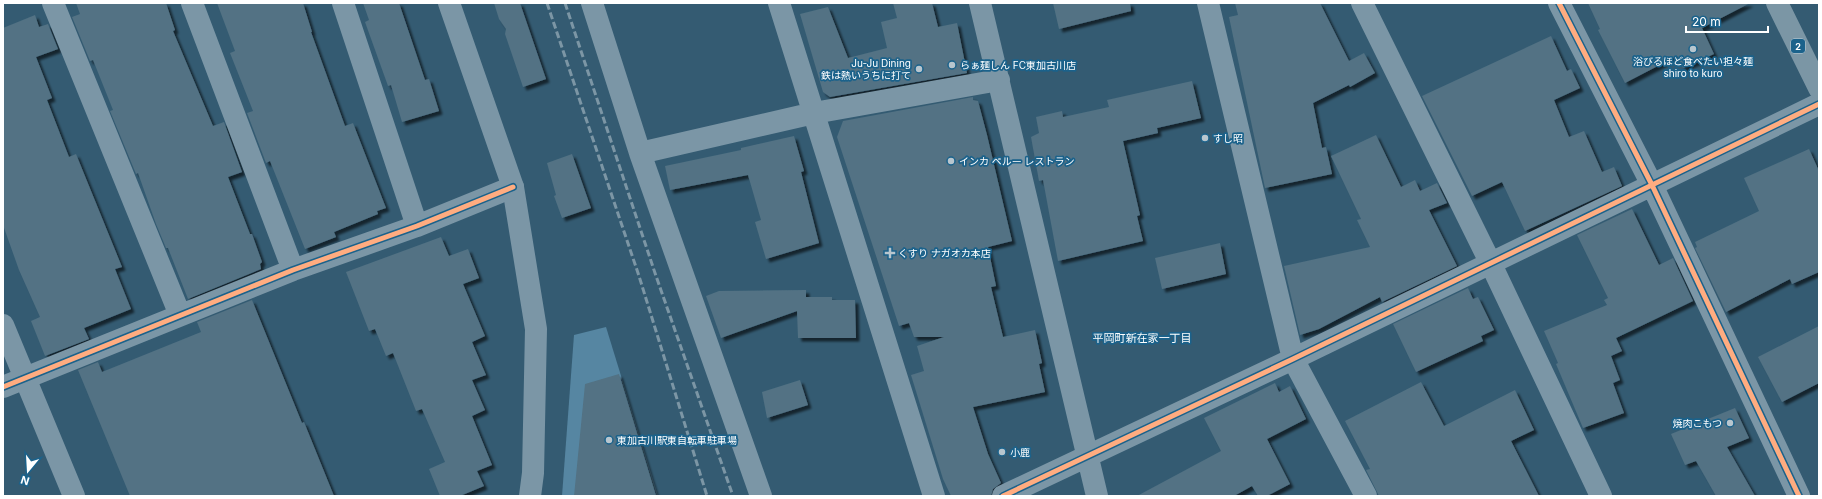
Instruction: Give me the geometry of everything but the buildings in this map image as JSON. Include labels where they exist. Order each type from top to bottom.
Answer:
[{"type":"highway","name":"2","points":[[1777,3],[1818,83]]},
{"type":"street","points":[[52,3],[180,315]]},
{"type":"street","points":[[192,3],[293,270]]},
{"type":"street","points":[[343,3],[417,226]]},
{"type":"street","points":[[449,3],[513,187],[536,329],[533,473],[530,496]]},
{"type":"street","points":[[592,3],[640,153],[760,496]]},
{"type":"street","points":[[779,3],[934,496]]},
{"type":"street","points":[[980,3],[1097,496]]},
{"type":"street","points":[[1208,3],[1293,359],[1366,496]]},
{"type":"street","points":[[1362,3],[1490,262],[1601,496]]},
{"type":"street","points":[[1559,3],[1652,185],[1799,496]]},
{"type":"street","points":[[640,153],[814,113],[998,80]]},
{"type":"street","points":[[1003,496],[1293,359],[1490,262],[1819,104]]},
{"type":"street","points":[[3,388],[293,270],[417,226],[513,187]]},
{"type":"street","points":[[3,325],[24,379],[74,496]]},
{"type":"street","points":[[1088,456],[1113,496]]},
{"type":"water","name":"東加古川駅東自転車駐車場","points":[[606,327],[658,496],[562,496],[574,335]]},
{"type":"railway","points":[[547,3],[639,276],[707,496]]},
{"type":"railway","points":[[565,3],[656,276],[733,496]]},
{"type":"cycle path","points":[[1559,3],[1652,185],[1799,496]]},
{"type":"cycle path","points":[[1003,496],[1293,359],[1819,104]]},
{"type":"cycle path","points":[[3,387],[293,270],[417,226],[513,187]]},
{"type":"place","name":"浴びるほど食べたい担々麺 shiro to kuro","points":[[1693,49]]},
{"type":"place","name":"らぁ麺しん FC東加古川店","points":[[952,65]]},
{"type":"place","name":"Ju-Ju Dining 鉄は熱いうちに打て","points":[[919,69]]},
{"type":"place","name":"すし昭","points":[[1205,138]]},
{"type":"place","name":"インカ ペルー レストラン","points":[[951,161]]},
{"type":"place","name":"くすり ナガオカ本店","points":[[890,253]]},
{"type":"place","name":"焼肉こもつ","points":[[1730,423]]},
{"type":"place","name":"東加古川駅東自転車駐車場","points":[[609,440]]},
{"type":"place","name":"小鹿","points":[[1002,452]]},
{"type":"district","name":"平岡町新在家一丁目","points":[[1142,338]]}]
